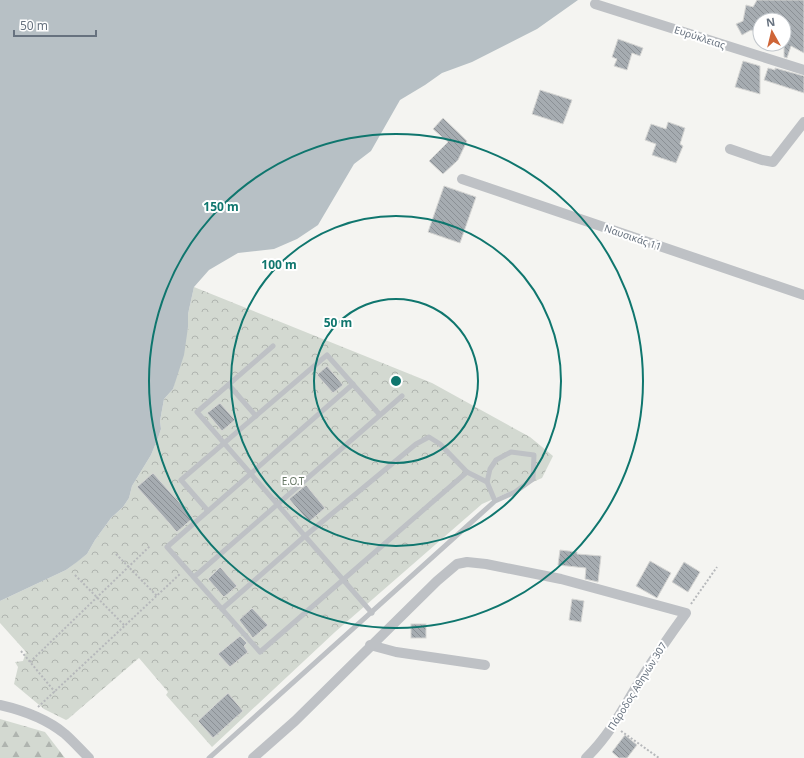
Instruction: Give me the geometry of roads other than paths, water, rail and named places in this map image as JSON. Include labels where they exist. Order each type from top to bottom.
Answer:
[{"type":"street","name":"Ευρύκλειας","points":[[595,4],[804,70]]},
{"type":"street","points":[[730,149],[762,160],[773,162],[804,122]]},
{"type":"street","name":"Ναυσικάς 11","points":[[462,179],[804,295]]},
{"type":"street","name":"Πάροδος Αθηνών 307","points":[[370,645],[451,568],[463,562],[486,564],[561,579],[686,613],[642,677],[600,745],[586,758]]},
{"type":"street","points":[[254,758],[296,721],[370,645],[396,652],[485,666]]},
{"type":"street","points":[[0,705],[29,714],[64,733],[89,758]]},
{"type":"lane","points":[[274,346],[197,412],[372,613]]},
{"type":"lane","points":[[208,511],[181,480],[327,355],[380,415]]},
{"type":"lane","points":[[353,384],[168,547],[260,652],[468,472]]},
{"type":"lane","points":[[229,385],[256,416]]},
{"type":"lane","points":[[194,577],[402,396]]},
{"type":"lane","points":[[222,609],[305,536],[416,444],[429,436],[440,444],[468,472],[488,482]]},
{"type":"lane","points":[[209,758],[495,501],[515,492],[533,479],[534,455],[511,452],[496,460],[490,469],[488,482],[495,501]]},
{"type":"park label","name":"E.O.T","points":[[293,481]]}]
